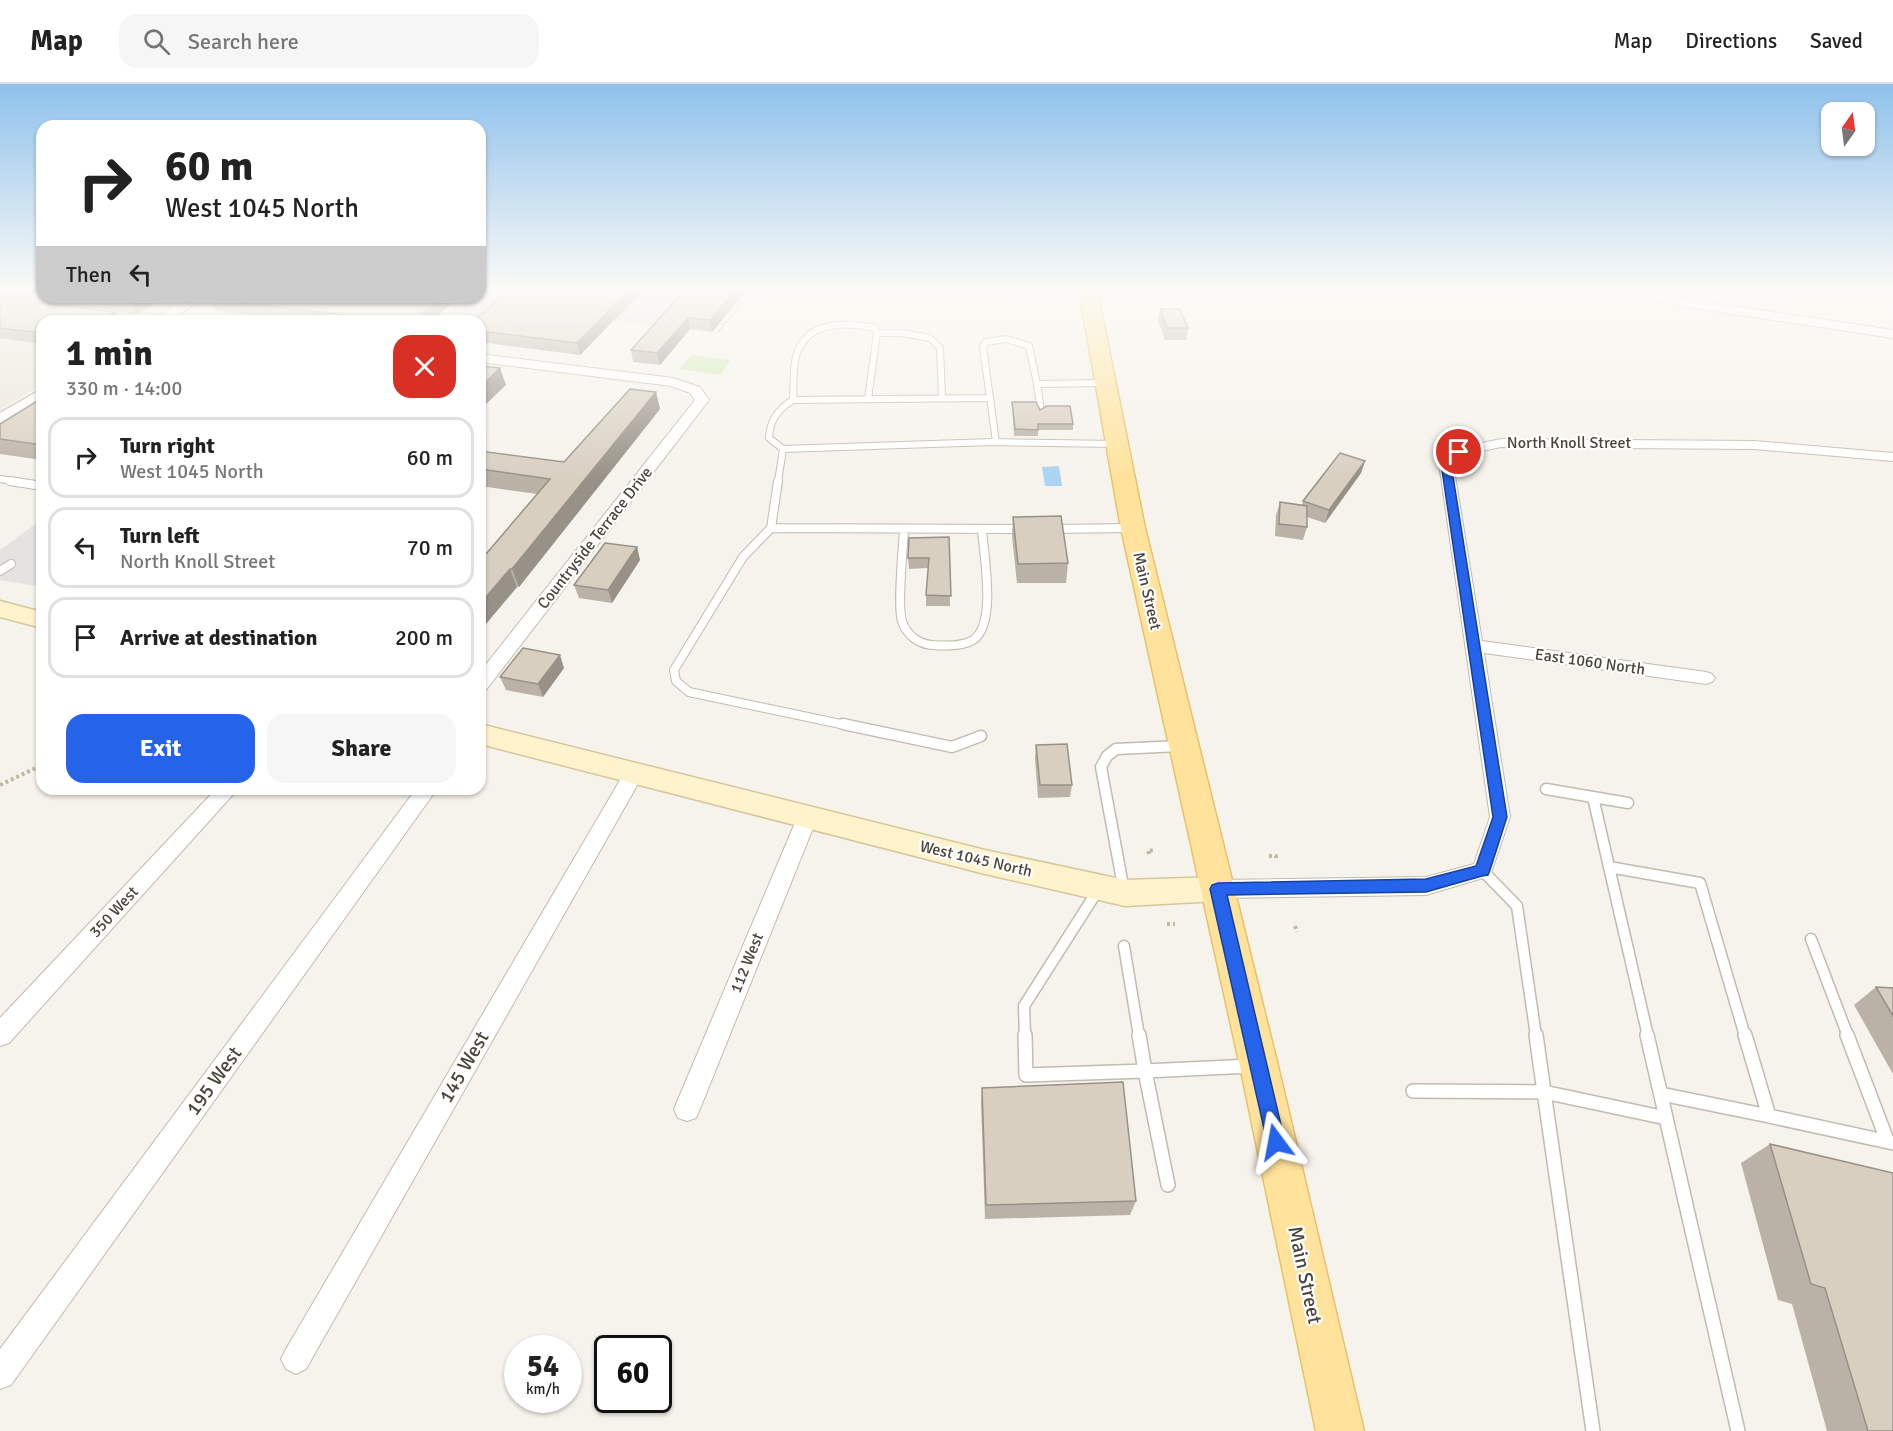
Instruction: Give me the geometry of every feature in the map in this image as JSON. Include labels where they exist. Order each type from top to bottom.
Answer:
[{"type":"main road","name":"Main Street","points":[[1099,353],[1133,528],[1259,1066],[1340,1431]]},
{"type":"main road","points":[[0,609],[36,618]]},
{"type":"main road","name":"West 1045 North","points":[[486,736],[807,818],[1112,890],[1218,889]]},
{"type":"street","name":"Countryside Terrace Drive","points":[[486,359],[673,382],[696,390],[702,400],[486,677]]},
{"type":"street","points":[[4,415],[36,397]]},
{"type":"street","name":"North Knoll Street","points":[[1482,870],[1500,817],[1447,470],[1459,452],[1501,442],[1815,448],[1893,457]]},
{"type":"street","name":"East 1060 North","points":[[1474,645],[1706,678]]},
{"type":"street","name":"145 West","points":[[296,1359],[633,775]]},
{"type":"street","name":"350 West","points":[[0,1035],[222,795]]},
{"type":"street","name":"195 West","points":[[0,1374],[423,795]]},
{"type":"street","name":"112 West","points":[[687,1109],[807,818]]},
{"type":"street","name":"West 1045 North","points":[[1218,889],[1426,885],[1482,870]]},
{"type":"lane","points":[[793,400],[798,353]]},
{"type":"lane","points":[[868,399],[874,353]]},
{"type":"lane","points":[[940,353],[942,398]]},
{"type":"lane","points":[[984,353],[996,442]]},
{"type":"lane","points":[[1030,353],[1041,411]]},
{"type":"lane","points":[[1037,384],[1104,383]]},
{"type":"lane","points":[[990,398],[793,400],[779,410],[772,419],[769,438],[783,449],[996,442],[1117,444]]},
{"type":"lane","points":[[783,449],[771,528],[743,557],[674,670],[676,681],[689,692],[952,747],[981,736]]},
{"type":"lane","points":[[0,479],[36,485]]},
{"type":"lane","points":[[771,528],[1029,529]]},
{"type":"lane","points":[[1041,529],[1133,528]]},
{"type":"lane","points":[[904,529],[901,619],[908,634],[928,645],[951,646],[972,641],[983,630],[987,615],[982,530]]},
{"type":"lane","points":[[0,571],[11,564]]},
{"type":"lane","points":[[1184,746],[1116,749],[1107,756],[1101,767],[1112,890],[1024,1006],[1026,1075],[1259,1066]]},
{"type":"lane","points":[[1546,789],[1628,803]]},
{"type":"lane","points":[[1593,797],[1738,1431]]},
{"type":"lane","points":[[1609,867],[1700,883],[1769,1116]]},
{"type":"lane","points":[[1482,870],[1517,906],[1593,1431]]},
{"type":"lane","points":[[1811,939],[1890,1141]]},
{"type":"lane","points":[[1124,946],[1168,1185]]},
{"type":"lane","points":[[1413,1091],[1544,1092],[1666,1118]]},
{"type":"lane","points":[[1661,1094],[1890,1141]]},
{"type":"path","points":[[0,785],[36,768]]},
{"type":"path","points":[[1269,856],[1276,856],[1276,860]]},
{"type":"path","points":[[1165,921],[1174,924]]},
{"type":"shaded area","points":[[0,353],[36,353],[36,388],[0,410]]},
{"type":"shaded area","points":[[36,523],[36,586],[0,580],[0,550]]},
{"type":"green space","points":[[691,355],[731,360],[720,375],[679,369]]},
{"type":"water","points":[[1059,466],[1062,486],[1045,486],[1042,467]]},
{"type":"building","points":[[486,367],[500,368],[486,381]]},
{"type":"building","points":[[630,389],[656,392],[512,569],[486,597],[486,554],[550,479],[486,470],[486,452],[564,462]]},
{"type":"building","points":[[36,402],[36,444],[0,439],[0,424]]},
{"type":"building","points":[[1012,402],[1036,402],[1040,410],[1047,406],[1070,406],[1073,424],[1038,424],[1038,430],[1015,429]]},
{"type":"building","points":[[1340,453],[1365,461],[1329,510],[1303,501]]},
{"type":"building","points":[[1280,502],[1307,506],[1307,527],[1279,524]]},
{"type":"building","points":[[1061,516],[1068,563],[1018,564],[1013,517]]},
{"type":"building","points":[[949,537],[951,596],[926,595],[929,558],[908,558],[909,538]]},
{"type":"building","points":[[605,543],[637,547],[608,590],[574,585]]},
{"type":"building","points":[[523,648],[560,655],[538,684],[500,677]]},
{"type":"building","points":[[1067,744],[1072,785],[1040,785],[1036,745]]},
{"type":"building","points":[[1876,987],[1893,988],[1893,1016]]},
{"type":"building","points":[[1123,1082],[1136,1201],[986,1205],[982,1088]]},
{"type":"building","points":[[1770,1144],[1893,1173],[1893,1431],[1868,1431],[1825,1288],[1811,1284]]},
{"type":"route","points":[[1276,1142],[1218,889],[1426,885],[1482,870],[1500,817],[1447,470],[1459,452]]}]
